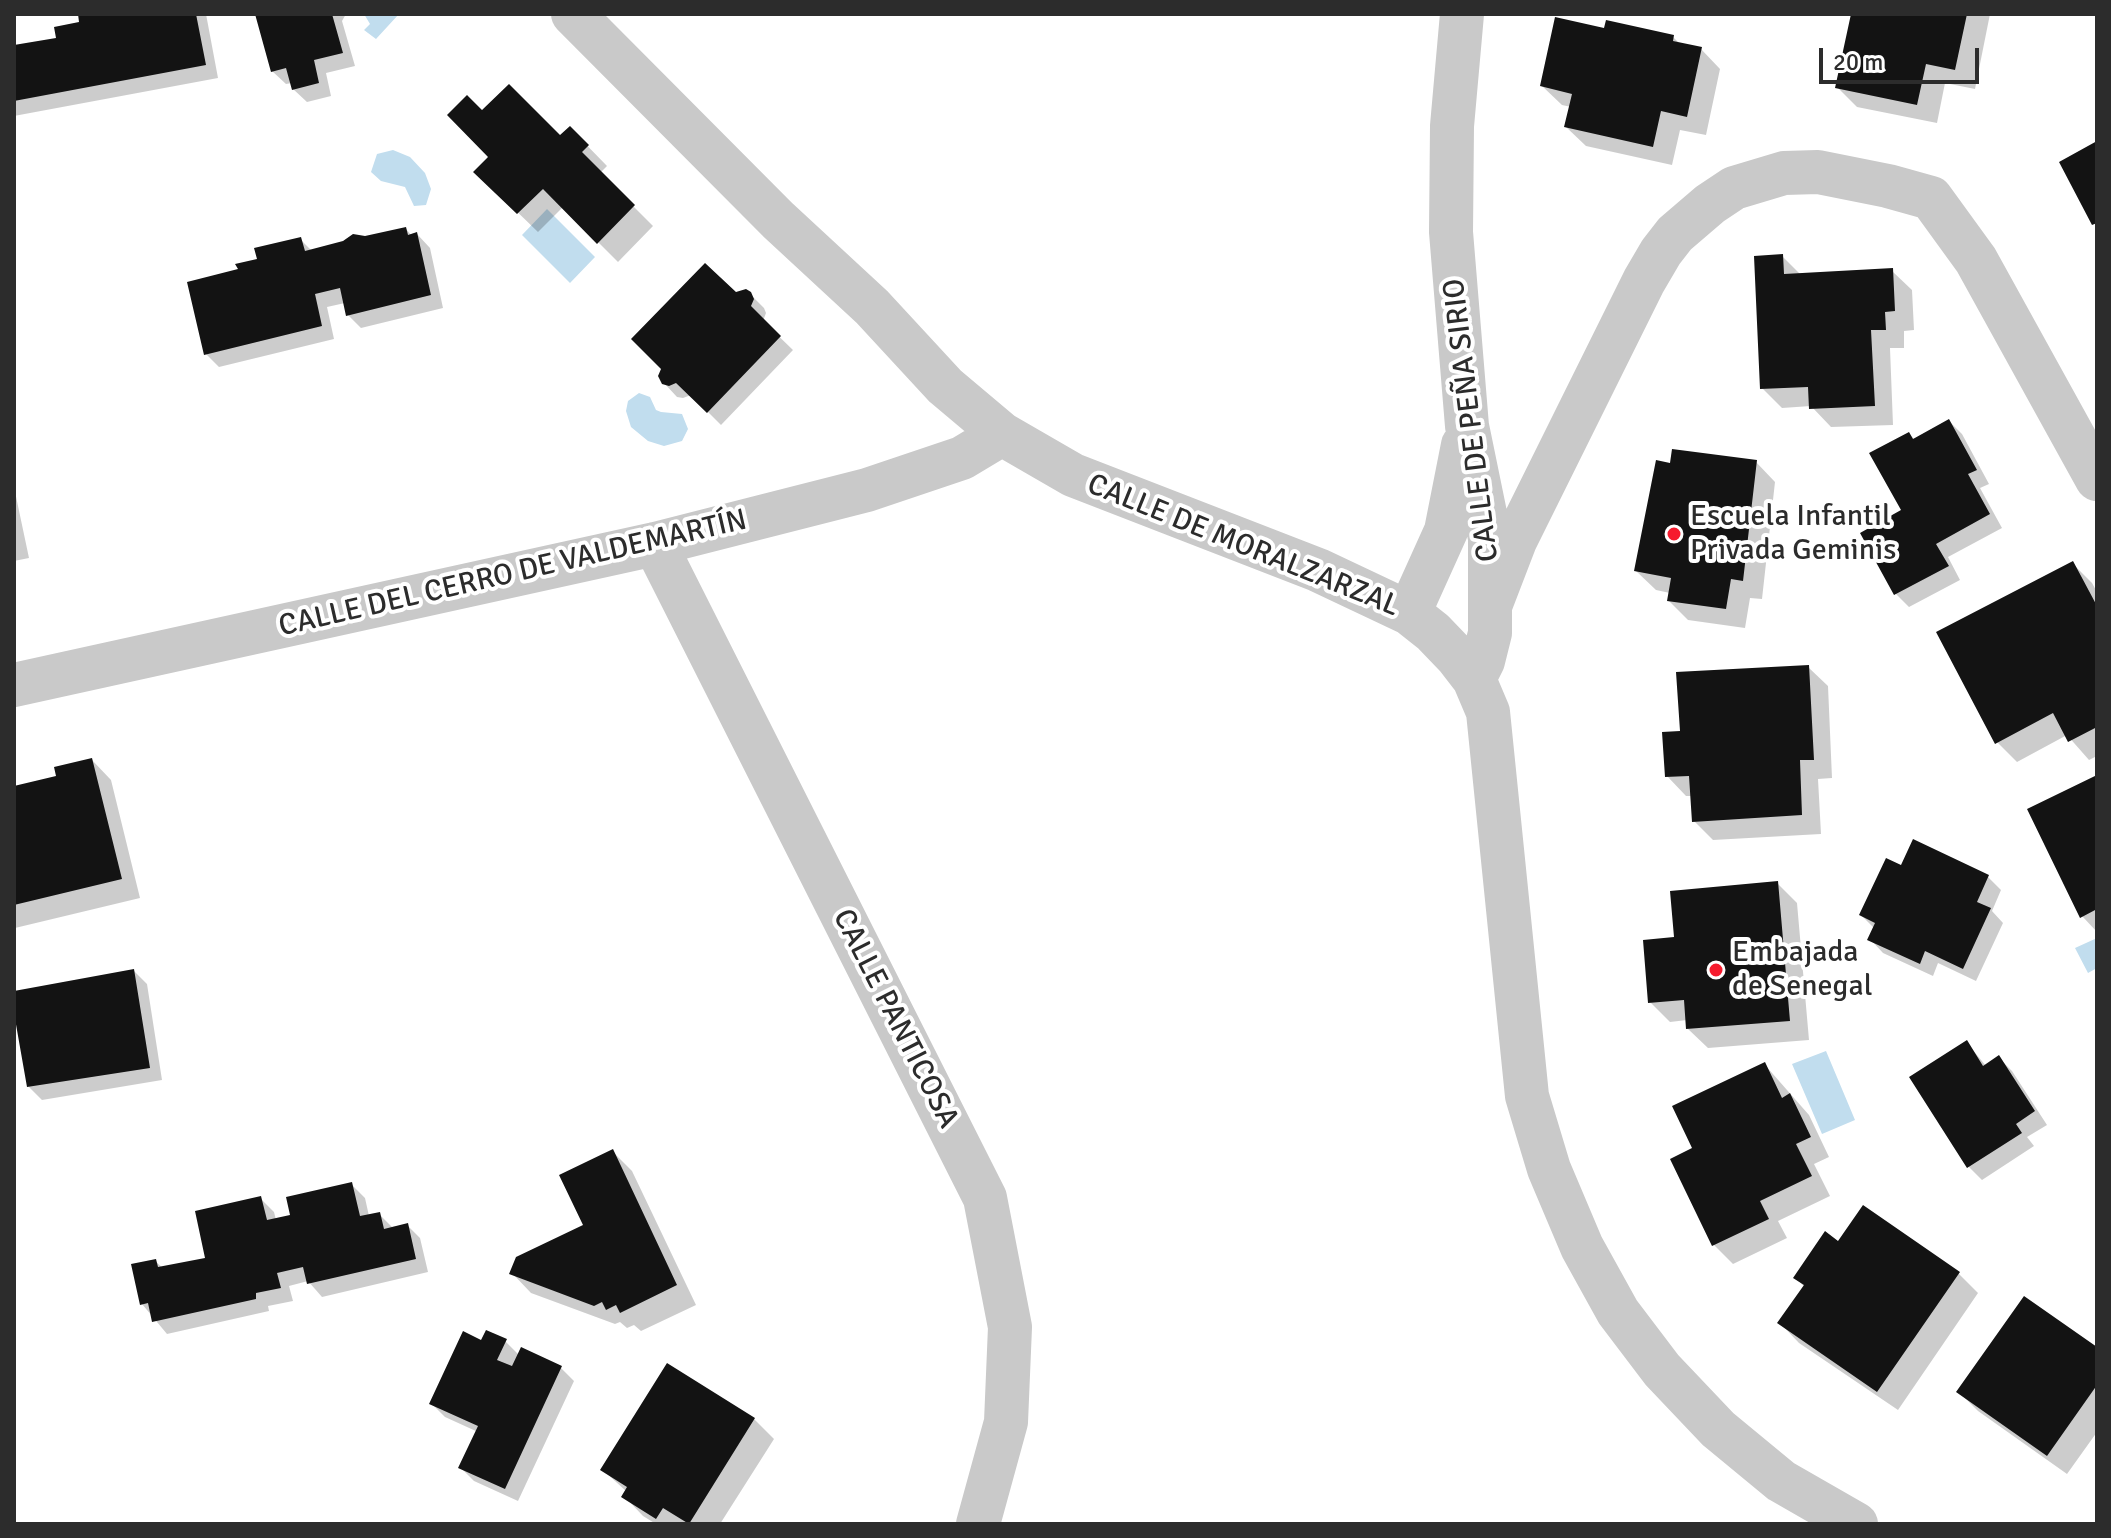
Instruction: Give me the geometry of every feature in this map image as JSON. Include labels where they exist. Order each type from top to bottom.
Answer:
[{"type":"street","name":"CALLE DE MORALZARZAL","points":[[573,14],[778,220],[872,307],[945,386],[1002,434],[1073,475],[1318,570],[1409,613],[1433,632],[1474,679],[1488,712],[1527,1096],[1549,1169],[1582,1247],[1618,1312],[1662,1370],[1718,1429],[1781,1481],[1856,1524]]},
{"type":"street","name":"CALLE DE PEÑA SIRIO","points":[[1462,14],[1452,126],[1451,232],[1467,426],[1490,538],[1490,633],[1483,661],[1474,679]]},
{"type":"street","points":[[1490,606],[1515,541],[1661,252],[1675,234],[1734,188],[1784,173],[1818,172],[1931,198],[1976,260],[2097,479]]},
{"type":"street","points":[[1409,613],[1446,531],[1467,426]]},
{"type":"street","name":"CALLE DEL CERRO DE VALDEMARTÍN","points":[[14,685],[655,544],[867,490],[962,458],[1002,434]]},
{"type":"street","name":"CALLE PANTICOSA","points":[[655,544],[985,1198],[1010,1327],[1006,1422],[978,1524]]},
{"type":"water","points":[[364,14],[399,14],[376,39],[364,30],[370,24]]},
{"type":"water","points":[[393,150],[410,157],[425,173],[431,189],[426,205],[414,206],[405,187],[381,181],[371,172],[377,154]]},
{"type":"water","points":[[547,209],[595,257],[570,283],[522,235]]},
{"type":"water","points":[[639,393],[650,397],[656,410],[682,414],[688,429],[682,441],[664,446],[648,441],[631,427],[626,411],[628,401]]},
{"type":"water","points":[[2097,938],[2097,968],[2088,973],[2075,948]]},
{"type":"water","points":[[1826,1051],[1855,1120],[1822,1134],[1792,1064]]},
{"type":"building","points":[[78,14],[196,14],[206,65],[14,101],[14,45],[56,38],[54,27],[79,22]]},
{"type":"building","points":[[255,14],[332,14],[343,53],[314,60],[319,83],[292,90],[286,68],[271,72]]},
{"type":"building","points":[[1851,14],[1967,14],[1955,70],[1926,64],[1917,105],[1835,88]]},
{"type":"building","points":[[1555,17],[1604,28],[1606,20],[1674,35],[1673,41],[1702,47],[1687,117],[1661,111],[1653,147],[1564,127],[1572,94],[1540,86]]},
{"type":"building","points":[[509,84],[560,135],[570,126],[589,145],[582,152],[635,205],[597,244],[543,189],[517,214],[473,172],[488,157],[447,115],[467,95],[482,110]]},
{"type":"building","points":[[2097,141],[2097,223],[2092,225],[2059,162]]},
{"type":"building","points":[[406,227],[408,235],[417,232],[431,295],[346,316],[340,288],[315,294],[322,326],[204,355],[187,282],[238,269],[235,264],[257,259],[254,248],[301,237],[305,251],[343,241],[353,234],[365,236]]},
{"type":"building","points":[[1783,254],[1784,274],[1893,268],[1895,311],[1885,312],[1886,330],[1871,330],[1875,406],[1809,409],[1808,387],[1760,389],[1754,256]]},
{"type":"building","points":[[705,263],[736,292],[746,289],[751,292],[754,299],[751,306],[781,336],[707,413],[676,383],[669,386],[662,384],[658,376],[661,369],[631,339]]},
{"type":"building","points":[[1949,419],[1977,470],[1968,474],[1990,514],[1936,544],[1949,566],[1894,595],[1860,533],[1901,510],[1869,453],[1909,432],[1913,439]]},
{"type":"building","points":[[1672,449],[1757,460],[1743,581],[1731,579],[1726,609],[1667,601],[1671,578],[1634,571],[1656,460],[1670,463]]},
{"type":"building","points":[[2073,561],[2097,606],[2097,727],[2068,742],[2053,713],[1995,744],[1936,632]]},
{"type":"building","points":[[1809,665],[1814,760],[1800,760],[1802,815],[1692,822],[1689,776],[1665,777],[1662,732],[1680,731],[1676,672]]},
{"type":"building","points":[[92,758],[122,879],[14,905],[14,786],[56,776],[54,767]]},
{"type":"building","points":[[2097,775],[2097,909],[2080,918],[2027,809]]},
{"type":"building","points":[[1913,839],[1989,875],[1977,902],[1991,908],[1963,969],[1925,951],[1920,964],[1867,940],[1875,923],[1859,915],[1886,858],[1901,865]]},
{"type":"building","name":"Embajada de Senegal","points":[[1778,881],[1790,1021],[1686,1029],[1684,1000],[1648,1003],[1643,940],[1674,937],[1670,891]]},
{"type":"building","points":[[134,969],[150,1068],[27,1087],[14,1013],[14,991]]},
{"type":"building","points":[[1967,1040],[1983,1066],[1999,1055],[2035,1111],[2016,1124],[2022,1133],[1967,1168],[1909,1077]]},
{"type":"building","points":[[1765,1062],[1782,1098],[1790,1093],[1811,1137],[1796,1144],[1812,1176],[1760,1201],[1769,1219],[1712,1246],[1670,1159],[1692,1148],[1672,1106]]},
{"type":"building","points":[[613,1149],[677,1285],[620,1313],[616,1305],[606,1310],[602,1302],[594,1306],[509,1274],[516,1257],[583,1225],[559,1175]]},
{"type":"building","points":[[352,1182],[360,1216],[380,1212],[384,1229],[408,1223],[416,1259],[307,1284],[303,1267],[277,1273],[281,1288],[256,1293],[256,1299],[152,1322],[148,1303],[140,1305],[131,1264],[156,1259],[158,1267],[205,1258],[195,1211],[261,1196],[267,1220],[290,1215],[286,1197]]},
{"type":"building","points":[[1863,1205],[1960,1272],[1877,1392],[1777,1323],[1804,1285],[1793,1278],[1825,1231],[1838,1241]]},
{"type":"building","points":[[2024,1296],[2097,1347],[2097,1385],[2047,1456],[1956,1392]]},
{"type":"building","points":[[486,1330],[507,1339],[497,1360],[512,1366],[521,1347],[562,1366],[505,1489],[458,1468],[478,1426],[429,1404],[463,1331],[481,1340]]},
{"type":"building","points":[[667,1363],[755,1418],[689,1524],[663,1508],[656,1519],[621,1497],[627,1487],[600,1470]]},
{"type":"place","name":"Escuela Infantil Privada Geminis","points":[[1674,534]]},
{"type":"place","name":"Embajada de Senegal","points":[[1716,970]]}]
